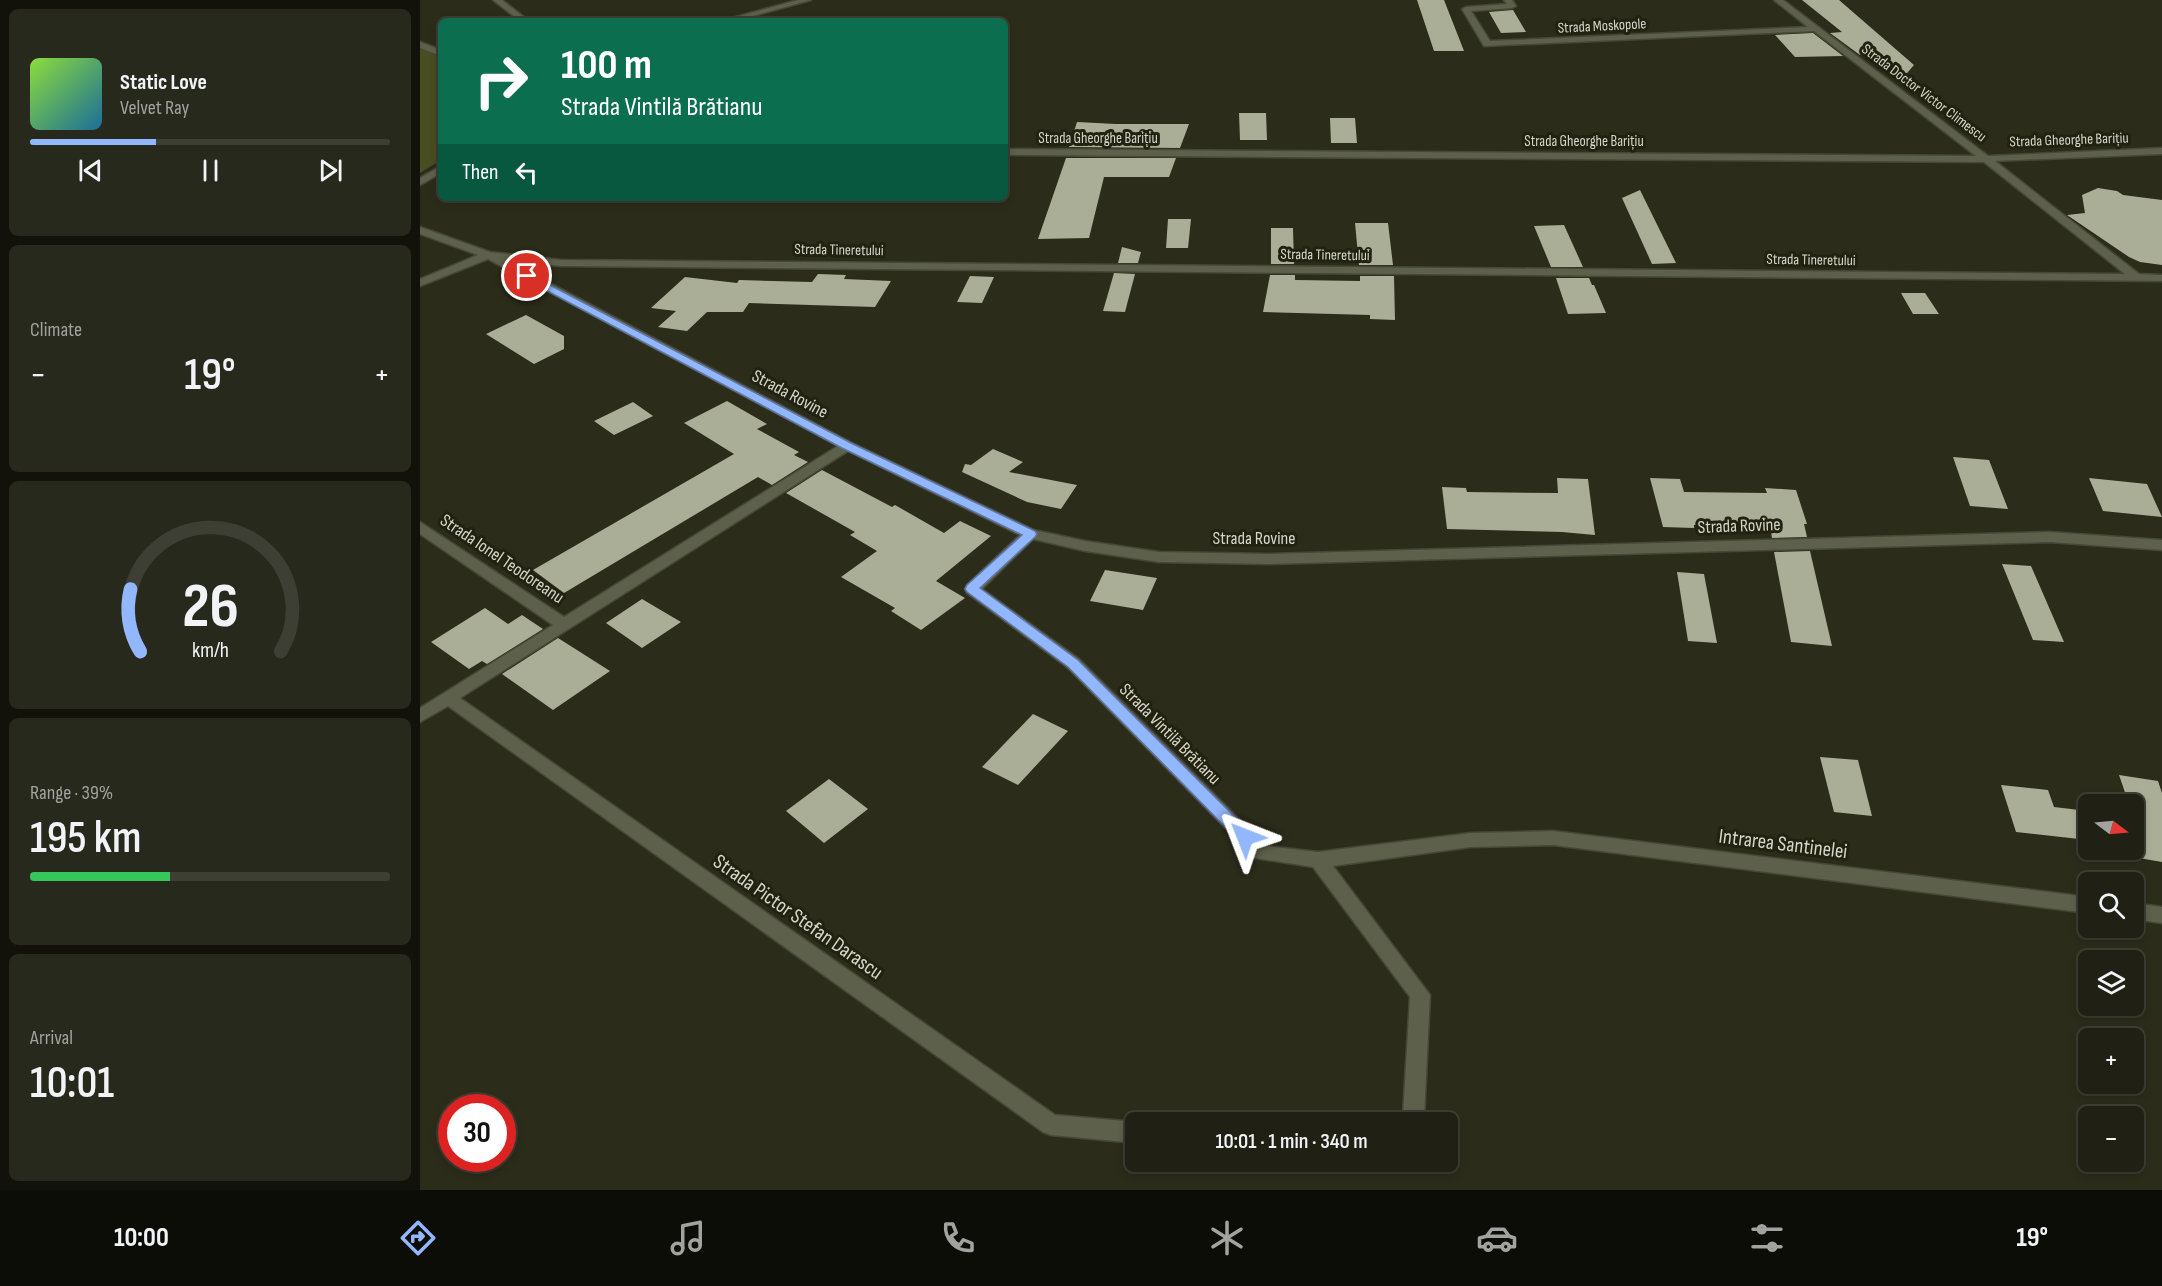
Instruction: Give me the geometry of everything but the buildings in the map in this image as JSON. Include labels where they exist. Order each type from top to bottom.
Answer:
[{"type":"street","points":[[497,0],[521,18]]},
{"type":"street","points":[[735,18],[786,2],[807,0]]},
{"type":"street","name":"Strada Moskopole","points":[[1508,0],[1512,6],[1466,9],[1487,44],[1814,29]]},
{"type":"street","name":"Strada Doctor Victor Climescu","points":[[1778,0],[2137,278]]},
{"type":"street","points":[[420,45],[438,52]]},
{"type":"street","name":"Strada Gheorghe Barițiu","points":[[1008,152],[1986,159],[2162,151]]},
{"type":"street","points":[[420,182],[438,171]]},
{"type":"street","name":"Strada Rovine","points":[[420,230],[488,255],[847,446],[1030,534],[1085,546],[1159,557],[1268,558],[2049,537],[2162,545]]},
{"type":"street","points":[[420,283],[488,255]]},
{"type":"street","name":"Strada Tineretului","points":[[488,255],[561,263],[2162,278]]},
{"type":"street","points":[[420,716],[847,446]]},
{"type":"street","name":"Strada Ionel Teodoreanu","points":[[420,527],[563,624]]},
{"type":"street","name":"Strada Vintilă Brătianu","points":[[1030,534],[972,589],[1073,663],[1261,853],[1318,860],[1471,840]]},
{"type":"street","name":"Strada Pictor Stefan Darascu","points":[[448,698],[1051,1125],[1125,1132]]},
{"type":"street","name":"Intrarea Santinelei","points":[[1471,840],[1553,838],[2078,904]]},
{"type":"street","points":[[1318,860],[1420,995],[1413,1112]]},
{"type":"street","points":[[2144,913],[2161,915]]},
{"type":"green space","points":[[420,47],[438,55],[438,162],[420,173]]},
{"type":"route","points":[[527,276],[847,446],[1030,534],[972,589],[1073,663],[1245,837]]}]
